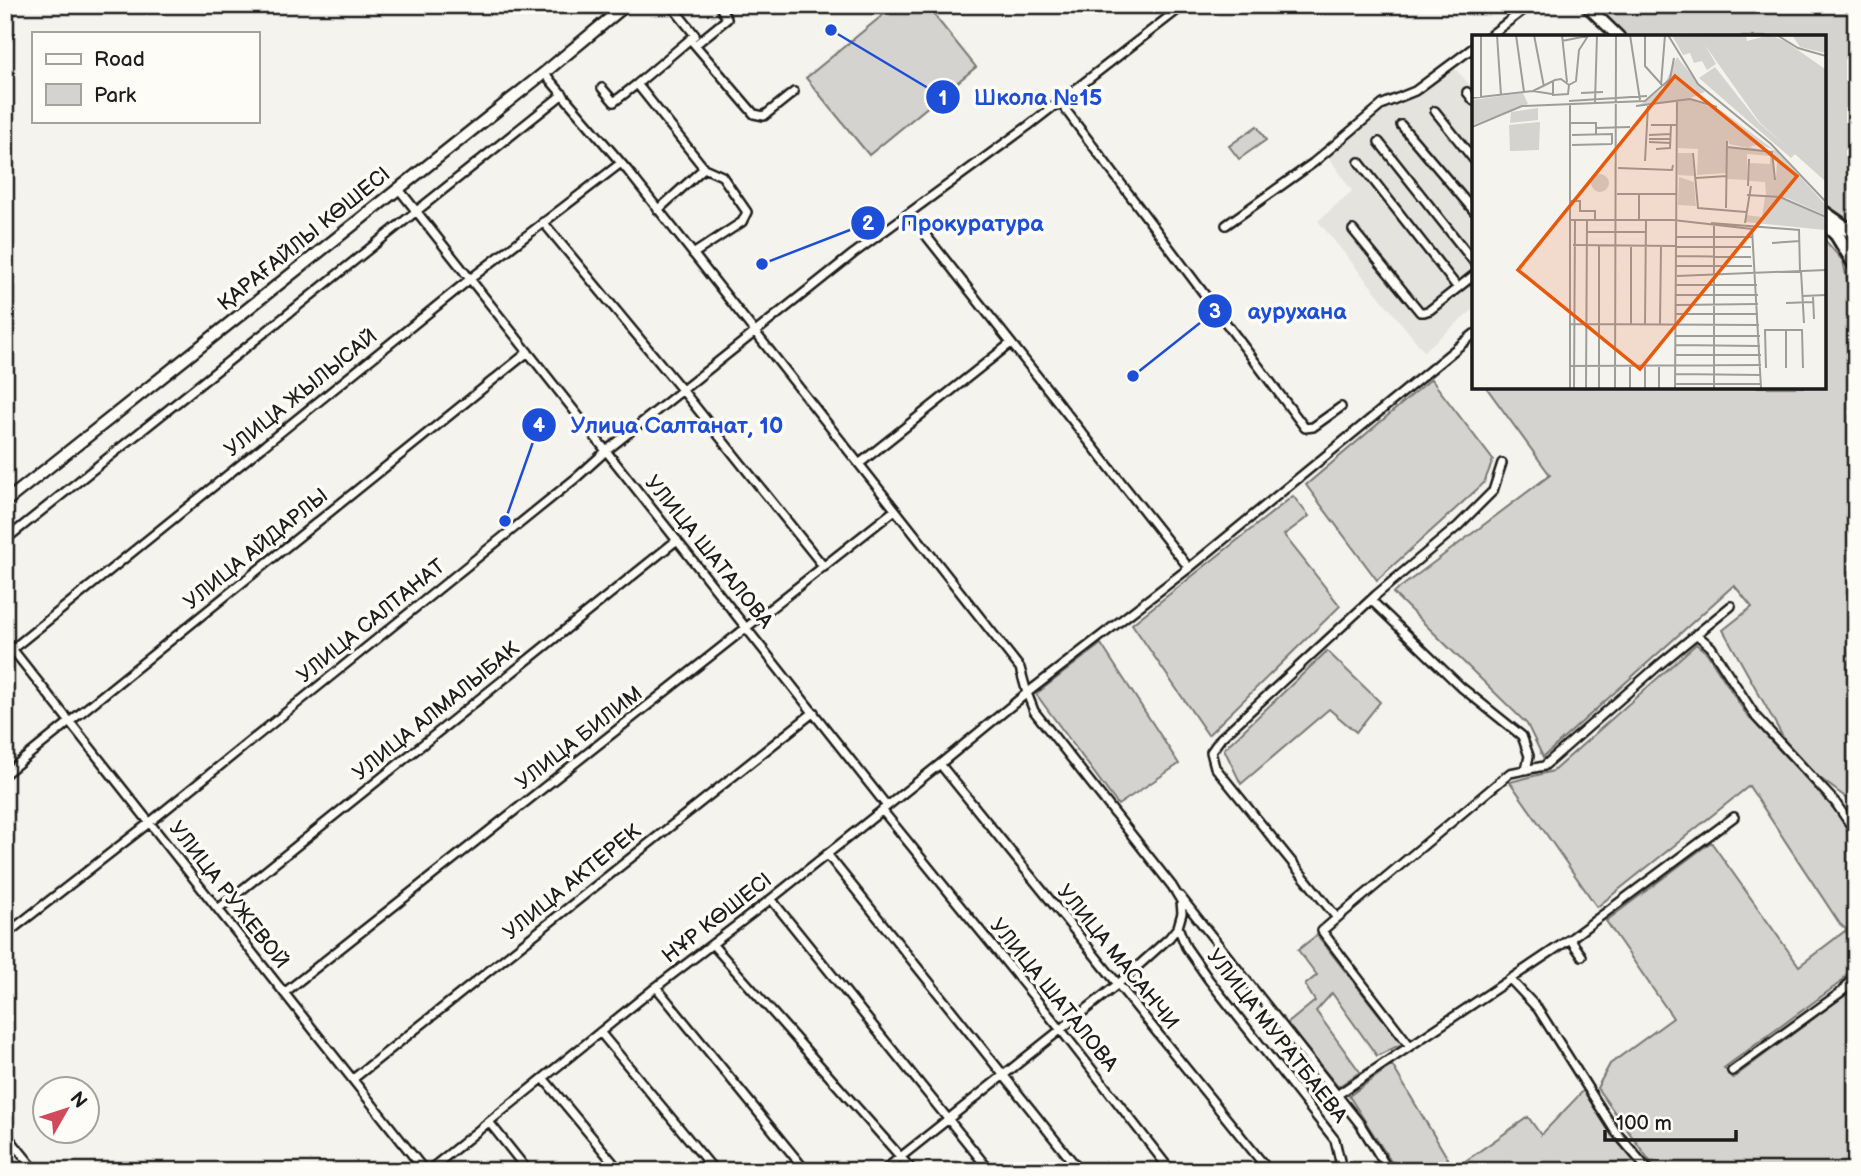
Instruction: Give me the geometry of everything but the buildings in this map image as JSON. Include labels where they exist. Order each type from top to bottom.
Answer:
[{"type":"highway","points":[[1826,214],[1856,235]]},
{"type":"highway","points":[[1826,224],[1837,235],[1856,266]]},
{"type":"street","name":"ҚАРАҒАЙЛЫ КӨШЕСІ","points":[[5,502],[626,5]]},
{"type":"street","points":[[671,5],[695,35],[693,42]]},
{"type":"street","points":[[602,88],[614,102],[727,19],[719,5]]},
{"type":"street","name":"УЛИЦА САЛТАНАТ","points":[[5,935],[149,823],[853,254],[1184,5]]},
{"type":"street","points":[[1491,35],[1530,5]]},
{"type":"street","points":[[1586,5],[1617,35]]},
{"type":"street","points":[[693,42],[754,114],[764,116],[794,92]]},
{"type":"street","points":[[1226,225],[1313,163],[1383,104],[1415,91],[1472,48]]},
{"type":"street","name":"УЛИЦА МУРАТБАЕВА","points":[[544,73],[659,210],[1020,668],[1034,710],[1181,901],[1182,913],[1178,926],[1186,947],[1209,981],[1335,1140],[1340,1161],[1337,1171]]},
{"type":"street","points":[[637,84],[705,168],[722,177],[747,212],[742,222],[693,254]]},
{"type":"street","points":[[1467,92],[1472,99]]},
{"type":"street","points":[[5,540],[562,94]]},
{"type":"street","points":[[1059,101],[1305,428],[1313,426],[1341,407]]},
{"type":"street","points":[[1435,111],[1472,157]]},
{"type":"street","points":[[1401,125],[1472,209]]},
{"type":"street","points":[[1379,142],[1472,259]]},
{"type":"street","points":[[1359,162],[1458,288]]},
{"type":"street","name":"УЛИЦА ЖЫЛЫСАЙ","points":[[9,652],[470,279],[621,163]]},
{"type":"street","points":[[659,210],[705,168]]},
{"type":"street","name":"УЛИЦА ШАТАЛОВА","points":[[398,188],[748,628],[885,808],[1171,1171]]},
{"type":"street","points":[[909,214],[1189,568]]},
{"type":"street","points":[[543,222],[824,567]]},
{"type":"street","points":[[1353,230],[1420,312],[1430,310],[1472,277]]},
{"type":"street","name":"НҰР КӨШЕСІ","points":[[426,1171],[1027,693],[1189,568],[1472,336]]},
{"type":"street","points":[[859,464],[1011,342]]},
{"type":"street","name":"УЛИЦА АЙДАРЛЫ","points":[[5,774],[528,352]]},
{"type":"street","points":[[1337,918],[1215,767],[1211,752],[1221,738],[1371,600],[1458,526],[1493,491],[1502,463]]},
{"type":"street","name":"УЛИЦА БИЛИМ","points":[[284,993],[895,510]]},
{"type":"street","name":"УЛИЦА АЛМАЛЫБАК","points":[[218,909],[677,540]]},
{"type":"street","points":[[1371,600],[1461,687],[1522,736],[1529,756],[1526,770]]},
{"type":"street","points":[[1410,1046],[1322,931],[1510,773],[1544,766],[1659,664],[1731,606]]},
{"type":"street","points":[[1696,634],[1711,647],[1756,717],[1835,802],[1856,833]]},
{"type":"street","name":"УЛИЦА РУЖЕВОЙ","points":[[5,640],[9,652],[70,722],[426,1171]]},
{"type":"street","name":"УЛИЦА АКТЕРЕК","points":[[353,1079],[814,712]]},
{"type":"street","name":"УЛИЦА МАСАНЧИ","points":[[940,764],[1269,1171]]},
{"type":"street","points":[[1337,1095],[1570,939],[1734,817]]},
{"type":"street","points":[[827,854],[1080,1171]]},
{"type":"street","points":[[1172,886],[1360,1124],[1389,1171]]},
{"type":"street","points":[[771,899],[990,1171]]},
{"type":"street","points":[[883,1171],[1118,984],[1169,938],[1178,926]]},
{"type":"street","points":[[1570,939],[1582,956]]},
{"type":"street","points":[[712,944],[913,1171]]},
{"type":"street","points":[[1732,1070],[1844,990],[1856,972]]},
{"type":"street","points":[[1510,979],[1538,1009],[1615,1131],[1649,1171]]},
{"type":"street","points":[[656,987],[806,1171]]},
{"type":"street","points":[[600,1032],[715,1171]]},
{"type":"street","points":[[544,1079],[620,1171]]},
{"type":"street","points":[[489,1122],[528,1171]]},
{"type":"street","points":[[5,1133],[36,1171]]},
{"type":"shaded area","points":[[1454,68],[1472,87],[1472,311],[1424,351],[1318,221],[1352,191],[1328,156],[1382,111],[1425,90]]},
{"type":"green space","points":[[895,5],[926,5],[976,67],[869,155],[806,78]]},
{"type":"green space","points":[[1589,5],[1856,5],[1856,234],[1826,214],[1826,35],[1617,35]]},
{"type":"green space","points":[[1257,126],[1266,140],[1239,159],[1229,146]]},
{"type":"green space","points":[[1826,241],[1843,261],[1856,321],[1856,805],[1796,760],[1723,630],[1752,607],[1734,585],[1543,757],[1527,724],[1393,593],[1550,475],[1487,388],[1826,388]]},
{"type":"green space","points":[[1431,379],[1493,460],[1484,483],[1377,580],[1306,485]]},
{"type":"green space","points":[[1293,496],[1309,516],[1284,535],[1340,606],[1208,735],[1132,624]]},
{"type":"green space","points":[[1101,644],[1179,764],[1118,805],[1036,694]]},
{"type":"green space","points":[[1696,644],[1707,653],[1746,714],[1835,810],[1856,840],[1856,938],[1840,924],[1749,786],[1597,907],[1510,782],[1553,771]]},
{"type":"green space","points":[[1327,651],[1380,702],[1356,732],[1329,709],[1241,784],[1224,749]]},
{"type":"green space","points":[[1711,842],[1799,966],[1845,931],[1856,945],[1856,961],[1841,982],[1724,1068],[1733,1078],[1852,990],[1856,983],[1856,1171],[1657,1171],[1597,1088],[1610,1064],[1673,1018],[1606,921]]},
{"type":"green space","points":[[1317,935],[1402,1044],[1377,1056],[1332,993],[1316,1011],[1360,1072],[1338,1087],[1287,1024],[1315,1001],[1305,985],[1317,975],[1298,950]]},
{"type":"green space","points":[[1392,1065],[1454,1169],[1528,1117],[1541,1135],[1584,1090],[1642,1171],[1397,1171],[1349,1096]]},
{"type":"place","name":"Школа №15","points":[[831,30]]},
{"type":"place","name":"Прокуратура","points":[[762,264]]},
{"type":"place","name":"аурухана","points":[[1133,376]]},
{"type":"place","name":"Улица Салтанат, 10","points":[[505,521]]}]
